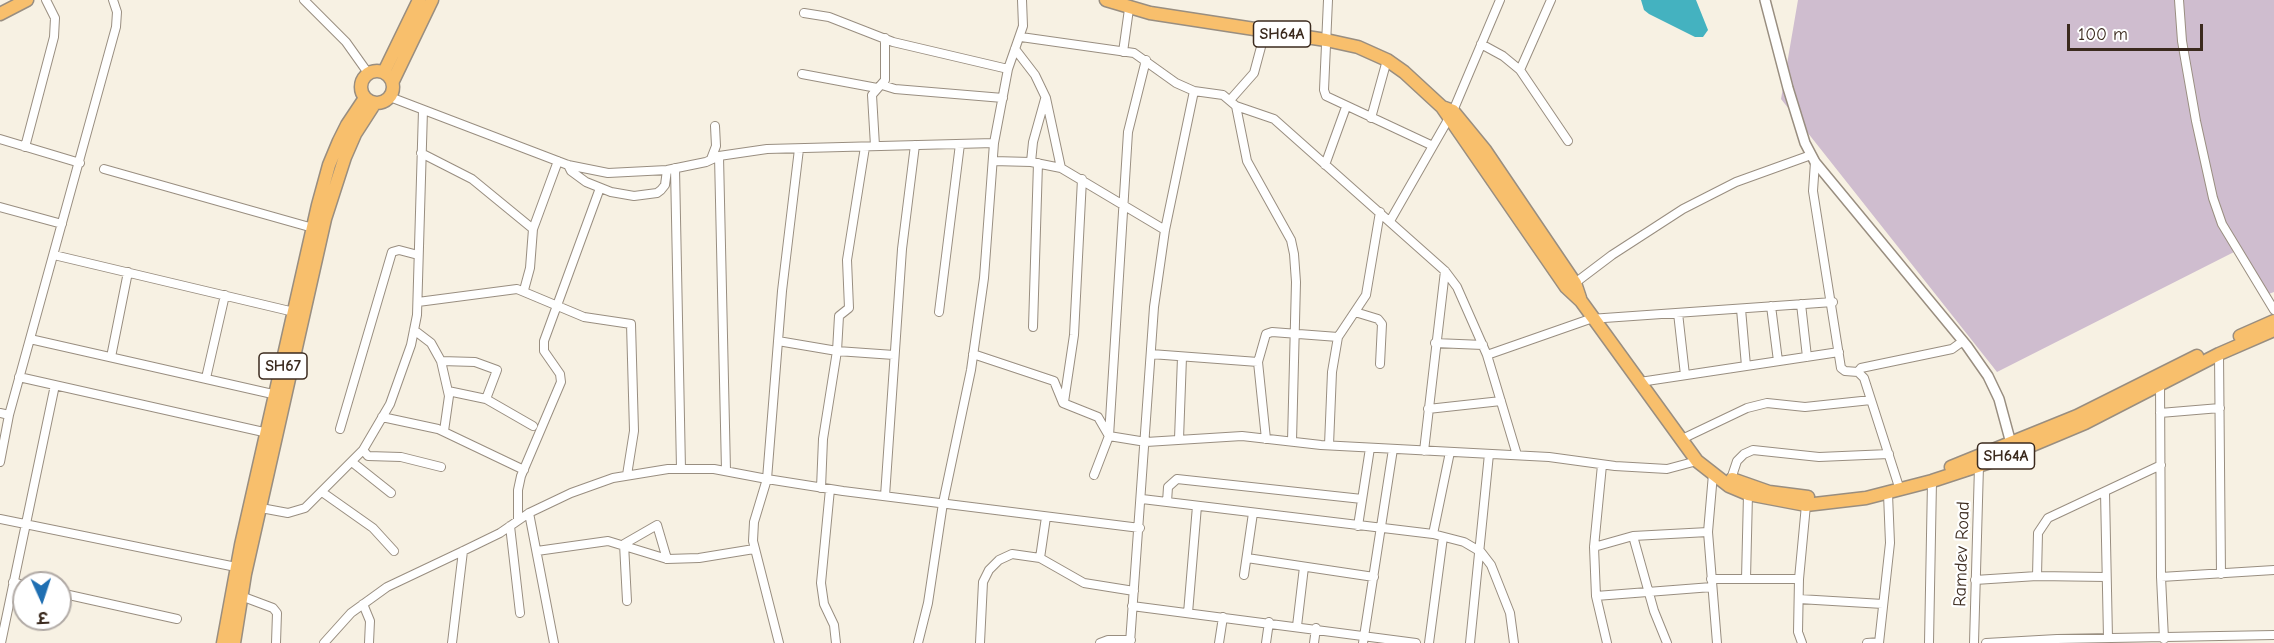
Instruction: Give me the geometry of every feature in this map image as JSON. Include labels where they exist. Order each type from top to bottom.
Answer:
[{"type":"main road","points":[[384,72],[419,0]]},
{"type":"main road","points":[[370,101],[390,98],[393,81],[432,0]]},
{"type":"main road","name":"SH64A","points":[[1106,0],[1129,9],[1326,40],[1358,47],[1387,60],[1448,112],[1516,195],[1575,283],[1581,301]]},
{"type":"main road","points":[[0,14],[19,2]]},
{"type":"main road","points":[[368,73],[384,72],[393,81]]},
{"type":"main road","name":"SH67","points":[[368,73],[361,88],[370,101]]},
{"type":"main road","name":"SH67","points":[[224,643],[236,567],[329,165],[346,125],[370,101]]},
{"type":"main road","name":"SH67","points":[[234,643],[241,596],[336,181],[370,101]]},
{"type":"main road","name":"SH64A","points":[[1448,112],[1566,287],[1581,301],[1698,461],[1748,494],[1806,505],[1932,481],[1979,466],[2274,321]]},
{"type":"main road","name":"SH64A","points":[[1724,479],[1769,492],[1798,497],[1895,489],[2085,423],[2160,383],[2274,330]]},
{"type":"street","points":[[25,147],[54,37],[55,18],[46,0]]},
{"type":"street","points":[[0,462],[9,415],[116,27],[117,12],[113,0]]},
{"type":"street","points":[[304,0],[346,42],[368,73]]},
{"type":"street","points":[[918,643],[928,603],[943,503],[973,354],[984,278],[994,143],[1008,69],[1021,37],[1022,0]]},
{"type":"street","points":[[1328,0],[1323,90],[1331,101],[1433,146]]},
{"type":"street","points":[[1390,221],[1433,146],[1500,0]]},
{"type":"street","points":[[1520,70],[1551,0]]},
{"type":"street","points":[[1765,0],[1788,88],[1813,159],[1814,191],[1833,302],[1841,368],[1845,371],[1858,372],[1864,378],[1889,454],[1895,489],[1879,642],[1867,643]]},
{"type":"street","points":[[2179,0],[2182,41],[2213,198],[2222,225],[2274,310]]},
{"type":"street","points":[[1123,51],[1129,9]]},
{"type":"street","points":[[804,13],[829,17],[885,39],[1008,69]]},
{"type":"street","points":[[1265,32],[1254,73],[1233,102],[1247,160],[1291,240],[1296,282],[1292,441]]},
{"type":"street","points":[[1021,37],[1123,51],[1146,60],[1176,83],[1194,91],[1215,93],[1274,119],[1445,271],[1457,287],[1487,355],[1516,455]]},
{"type":"street","points":[[875,146],[872,102],[885,80],[885,39]]},
{"type":"street","points":[[1481,44],[1503,56],[1520,70],[1569,141]]},
{"type":"street","points":[[1015,49],[1035,75],[1046,98],[1061,168]]},
{"type":"street","points":[[1094,475],[1110,435],[1128,132],[1146,60]]},
{"type":"street","points":[[1371,118],[1387,60]]},
{"type":"street","points":[[802,74],[896,89],[1003,98]]},
{"type":"street","points":[[1100,643],[1108,640],[1130,642],[1140,528],[1154,307],[1165,230],[1194,91]]},
{"type":"street","points":[[390,98],[568,165],[608,173],[671,169],[767,149],[994,143]]},
{"type":"street","points":[[1033,327],[1035,163],[1033,142],[1046,98]]},
{"type":"street","points":[[1325,165],[1346,107]]},
{"type":"street","points":[[261,508],[293,513],[304,508],[322,492],[363,450],[382,417],[401,375],[414,330],[418,302],[423,110]]},
{"type":"street","points":[[715,126],[726,471]]},
{"type":"street","points":[[0,139],[80,163]]},
{"type":"street","points":[[939,312],[960,144]]},
{"type":"street","points":[[885,496],[902,249],[915,145]]},
{"type":"street","points":[[820,488],[823,439],[837,351],[839,315],[849,308],[847,260],[865,147]]},
{"type":"street","points":[[779,643],[754,549],[753,531],[767,479],[778,341],[799,149]]},
{"type":"street","points":[[421,153],[472,179],[533,229]]},
{"type":"street","points":[[1575,283],[1612,255],[1683,209],[1736,182],[1813,159]]},
{"type":"street","points":[[1813,159],[1963,341],[1988,376],[1999,399],[2013,448]]},
{"type":"street","points":[[524,290],[530,268],[533,229],[558,161]]},
{"type":"street","points":[[993,161],[1035,163],[1061,168],[1165,230]]},
{"type":"street","points":[[568,165],[577,176],[600,188],[623,195],[657,193],[665,185],[671,169]]},
{"type":"street","points":[[104,169],[313,228]]},
{"type":"street","points":[[671,169],[681,469]]},
{"type":"street","points":[[1064,403],[1074,335],[1082,179]]},
{"type":"street","points":[[518,520],[518,490],[524,470],[561,382],[560,374],[543,348],[556,306],[600,188]]},
{"type":"street","points":[[0,207],[62,224]]},
{"type":"street","points":[[1329,445],[1332,372],[1338,337],[1366,295],[1380,212]]},
{"type":"street","points":[[340,429],[392,252],[399,250],[418,255]]},
{"type":"street","points":[[54,255],[294,312]]},
{"type":"street","points":[[1424,451],[1445,271]]},
{"type":"street","points":[[111,357],[128,272]]},
{"type":"street","points":[[418,302],[524,290],[584,317],[629,322],[632,326],[634,431],[627,475]]},
{"type":"street","points":[[206,378],[225,295]]},
{"type":"street","points":[[1487,355],[1594,320],[1833,302]]},
{"type":"street","points":[[1801,304],[1807,357]]},
{"type":"street","points":[[1772,306],[1778,361]]},
{"type":"street","points":[[1742,309],[1746,366]]},
{"type":"street","points":[[1355,312],[1378,319],[1382,324],[1380,364]]},
{"type":"street","points":[[1678,313],[1685,375]]},
{"type":"street","points":[[414,330],[432,343],[441,361],[448,391],[449,409],[444,431]]},
{"type":"street","points":[[1266,439],[1258,362],[1261,343],[1266,334],[1272,332],[1338,337]]},
{"type":"street","points":[[30,339],[277,395]]},
{"type":"street","points":[[778,341],[837,351],[894,355]]},
{"type":"street","points":[[1858,372],[1861,368],[1952,349],[1963,341]]},
{"type":"street","points":[[1435,343],[1483,345]]},
{"type":"street","points":[[1640,381],[1839,352]]},
{"type":"street","points":[[973,354],[1054,381],[1064,403],[1098,417],[1110,435],[1146,442],[1242,436],[1370,448],[1516,455],[1602,465],[1667,469],[1698,461]]},
{"type":"street","points":[[1151,354],[1258,362]]},
{"type":"street","points":[[2219,354],[2222,574]]},
{"type":"street","points":[[1179,439],[1182,357]]},
{"type":"street","points":[[441,361],[475,362],[497,370],[486,399]]},
{"type":"street","points":[[20,377],[268,433]]},
{"type":"street","points":[[2160,383],[2161,577],[2164,639]]},
{"type":"street","points":[[15,571],[55,385]]},
{"type":"street","points":[[448,391],[486,399],[534,426]]},
{"type":"street","points":[[1428,409],[1501,400]]},
{"type":"street","points":[[1682,439],[1747,408],[1767,404],[1805,407],[1871,400]]},
{"type":"street","points":[[2160,413],[2220,408]]},
{"type":"street","points":[[0,413],[9,415]]},
{"type":"street","points":[[382,417],[444,431],[524,470]]},
{"type":"street","points":[[1358,526],[1370,448]]},
{"type":"street","points":[[1364,640],[1393,449]]},
{"type":"street","points":[[363,450],[368,456],[401,457],[441,467]]},
{"type":"street","points":[[1717,643],[1708,532],[1724,479],[1737,461],[1744,454],[1753,450],[1818,457],[1889,454]]},
{"type":"street","points":[[1432,534],[1450,452]]},
{"type":"street","points":[[1470,643],[1489,454]]},
{"type":"street","points":[[352,462],[391,493]]},
{"type":"street","points":[[1602,465],[1594,547],[1596,596],[1607,643]]},
{"type":"street","points":[[2037,576],[2038,533],[2048,518],[2161,465]]},
{"type":"street","name":"Ramdev Road","points":[[1974,643],[1979,466]]},
{"type":"street","points":[[324,643],[333,631],[363,604],[387,587],[463,551],[571,493],[627,475],[681,469],[726,471],[820,488],[1140,528]]},
{"type":"street","points":[[1167,502],[1168,487],[1177,479],[1362,499]]},
{"type":"street","name":"Ramdev Road","points":[[1929,643],[1932,481]]},
{"type":"street","points":[[830,489],[821,583],[824,604],[834,625],[836,643]]},
{"type":"street","points":[[322,492],[373,528],[394,551]]},
{"type":"street","points":[[2105,492],[2108,638]]},
{"type":"street","points":[[1746,579],[1748,494]]},
{"type":"street","points":[[1142,499],[1432,534],[1464,542],[1480,552],[1491,565],[1502,587],[1510,613],[1514,643]]},
{"type":"street","points":[[1802,643],[1798,632],[1798,599],[1806,505]]},
{"type":"street","points":[[1188,613],[1197,506]]},
{"type":"street","points":[[530,513],[554,643]]},
{"type":"street","points":[[1244,575],[1253,513]]},
{"type":"street","points":[[1040,558],[1046,517]]},
{"type":"street","points":[[0,519],[236,567]]},
{"type":"street","points":[[624,544],[657,525],[667,559]]},
{"type":"street","points":[[510,526],[520,613]]},
{"type":"street","points":[[1594,547],[1633,536],[1708,532]]},
{"type":"street","points":[[1633,536],[1654,611],[1667,643]]},
{"type":"street","points":[[1430,643],[1443,537]]},
{"type":"street","points":[[537,551],[608,541],[667,559],[699,558],[754,549]]},
{"type":"street","points":[[624,544],[627,601]]},
{"type":"street","points":[[452,643],[463,551]]},
{"type":"street","points":[[980,643],[981,597],[989,570],[999,560],[1012,554],[1040,558],[1084,583],[1134,591]]},
{"type":"street","points":[[1247,558],[1374,577]]},
{"type":"street","points":[[1297,626],[1304,567]]},
{"type":"street","points":[[2161,577],[2274,570]]},
{"type":"street","points":[[1975,580],[2037,576],[2106,577]]},
{"type":"street","points":[[1596,596],[1746,579],[1799,579]]},
{"type":"street","points":[[1,643],[12,587]]},
{"type":"street","points":[[72,596],[177,619]]},
{"type":"street","points":[[241,596],[273,608],[277,613],[276,643]]},
{"type":"street","points":[[1798,599],[1883,604]]},
{"type":"street","points":[[363,604],[370,621],[369,643]]},
{"type":"street","points":[[1132,606],[1316,628],[1364,640],[1416,643]]},
{"type":"street","points":[[1219,643],[1223,617]]},
{"type":"street","points":[[1266,643],[1269,622]]},
{"type":"street","points":[[1314,643],[1316,628]]},
{"type":"street","points":[[1986,643],[2108,638],[2125,641],[2274,635]]},
{"type":"shaded area","points":[[1798,0],[2274,0],[2274,292],[2266,295],[2236,251],[1997,372],[1781,99]]},
{"type":"water","points":[[1641,0],[1696,0],[1708,30],[1703,37],[1695,37],[1649,14],[1644,10]]}]
